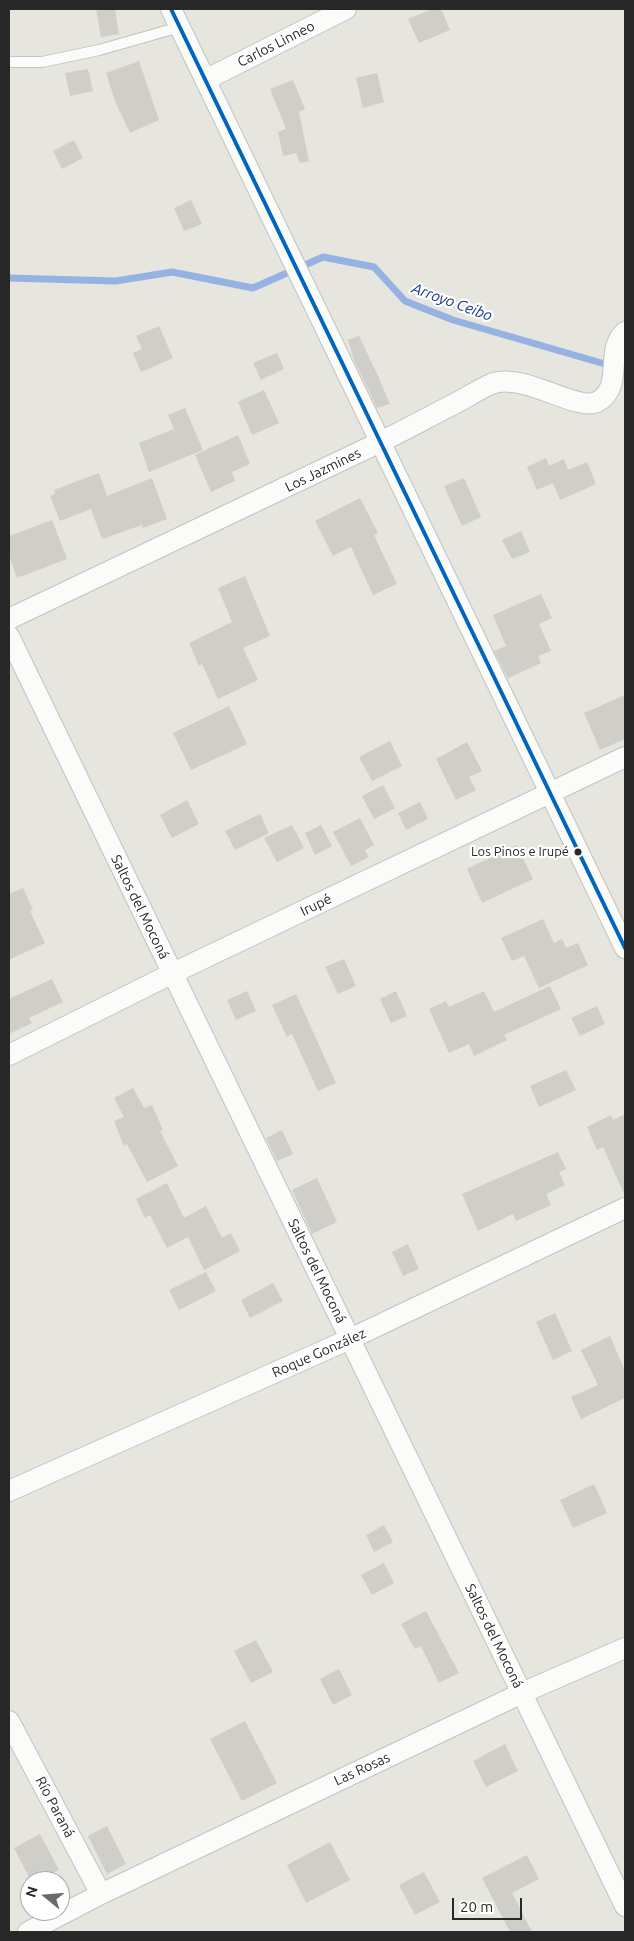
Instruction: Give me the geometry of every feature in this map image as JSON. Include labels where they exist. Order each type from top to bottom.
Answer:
[{"type":"street","points":[[171,9],[625,948]]},
{"type":"street","name":"Carlos Linneo","points":[[205,80],[346,9]]},
{"type":"street","name":"Los Jazmines","points":[[9,619],[380,442],[493,383],[516,382],[580,402],[595,403],[605,396],[613,384],[615,352],[621,336],[625,332]]},
{"type":"street","name":"Saltos del Moconá","points":[[9,636],[625,1906]]},
{"type":"street","name":"Irupé","points":[[9,1055],[172,973],[625,757]]},
{"type":"street","name":"Roque González","points":[[9,1491],[350,1339],[625,1208]]},
{"type":"street","name":"Las Rosas","points":[[28,1932],[101,1894],[522,1693],[625,1648]]},
{"type":"street","name":"Río Paraná","points":[[9,1721],[101,1894]]},
{"type":"lane","points":[[9,62],[42,62],[99,50],[180,27]]},
{"type":"building","points":[[96,9],[115,9],[119,34],[101,37]]},
{"type":"building","points":[[432,9],[441,9],[450,30],[419,43],[408,19]]},
{"type":"building","points":[[139,61],[159,120],[130,133],[115,101],[106,73]]},
{"type":"building","points":[[88,69],[93,91],[70,96],[65,73]]},
{"type":"building","points":[[377,73],[384,102],[363,108],[356,78]]},
{"type":"building","points":[[293,80],[305,109],[299,112],[309,161],[300,163],[296,153],[283,156],[278,132],[286,129],[270,89]]},
{"type":"building","points":[[74,140],[83,158],[62,169],[53,151]]},
{"type":"building","points":[[191,200],[202,224],[184,231],[174,208]]},
{"type":"building","points":[[159,326],[173,358],[141,372],[133,353],[142,349],[136,336]]},
{"type":"building","points":[[359,336],[390,404],[377,408],[354,360],[348,340]]},
{"type":"building","points":[[277,353],[284,369],[261,380],[253,363]]},
{"type":"building","points":[[264,390],[279,423],[252,435],[238,402]]},
{"type":"building","points":[[185,408],[203,450],[149,472],[139,443],[174,429],[168,415]]},
{"type":"building","points":[[238,435],[250,464],[232,472],[235,481],[211,492],[195,455]]},
{"type":"building","points":[[546,458],[549,466],[564,459],[568,470],[587,462],[596,484],[560,500],[553,483],[537,490],[527,467]]},
{"type":"building","points":[[99,473],[107,496],[152,478],[167,519],[143,528],[142,525],[102,539],[91,509],[60,521],[50,496],[55,494],[54,490]]},
{"type":"building","points":[[464,478],[481,517],[462,526],[444,486]]},
{"type":"building","points":[[360,498],[378,533],[374,535],[397,584],[373,595],[351,547],[333,556],[315,521]]},
{"type":"building","points":[[52,520],[67,559],[17,578],[9,555],[9,536]]},
{"type":"building","points":[[521,531],[530,552],[512,559],[502,540]]},
{"type":"building","points":[[245,576],[270,636],[243,648],[258,680],[218,699],[202,664],[199,666],[189,643],[232,622],[218,588]]},
{"type":"building","points":[[541,594],[552,618],[539,624],[551,651],[538,656],[541,663],[508,678],[494,651],[506,646],[493,615]]},
{"type":"building","points":[[625,695],[625,739],[600,750],[584,713]]},
{"type":"building","points":[[229,706],[247,744],[191,770],[173,733]]},
{"type":"building","points":[[390,741],[402,766],[372,781],[359,757]]},
{"type":"building","points":[[467,742],[482,771],[469,777],[476,790],[456,800],[436,759]]},
{"type":"building","points":[[383,785],[395,808],[374,819],[362,796]]},
{"type":"building","points":[[187,800],[199,824],[172,838],[160,815]]},
{"type":"building","points":[[420,802],[428,819],[406,830],[398,813]]},
{"type":"building","points":[[260,814],[269,833],[235,850],[225,831]]},
{"type":"building","points":[[360,818],[374,845],[365,850],[369,857],[351,866],[333,832]]},
{"type":"building","points":[[292,825],[304,848],[277,862],[264,838]]},
{"type":"building","points":[[321,825],[332,846],[315,855],[305,833]]},
{"type":"building","points":[[517,845],[533,879],[482,903],[467,869]]},
{"type":"building","points":[[23,888],[33,910],[30,911],[45,943],[9,960],[9,894]]},
{"type":"building","points":[[543,919],[554,943],[562,939],[566,948],[578,943],[588,965],[539,988],[524,956],[512,961],[501,938]]},
{"type":"building","points":[[344,959],[356,986],[338,994],[325,967]]},
{"type":"building","points":[[52,979],[63,1002],[29,1018],[32,1023],[9,1034],[9,999]]},
{"type":"building","points":[[550,986],[561,1009],[504,1035],[507,1040],[474,1056],[469,1044],[449,1053],[429,1009],[446,1001],[449,1007],[484,991],[494,1012]]},
{"type":"building","points":[[247,991],[256,1011],[236,1020],[227,1000]]},
{"type":"building","points":[[396,991],[407,1016],[391,1023],[380,999]]},
{"type":"building","points":[[296,994],[336,1083],[318,1091],[292,1034],[287,1037],[272,1005]]},
{"type":"building","points":[[597,1006],[605,1024],[580,1036],[571,1018]]},
{"type":"building","points":[[566,1070],[576,1090],[539,1107],[530,1086]]},
{"type":"building","points":[[133,1088],[144,1108],[152,1105],[163,1130],[160,1131],[178,1166],[147,1182],[127,1144],[124,1146],[114,1121],[124,1117],[114,1098]]},
{"type":"building","points":[[625,1114],[625,1196],[603,1147],[597,1150],[587,1127],[611,1115],[613,1120]]},
{"type":"building","points":[[282,1130],[293,1154],[277,1161],[266,1138]]},
{"type":"building","points":[[558,1152],[566,1169],[559,1172],[565,1185],[546,1194],[551,1205],[516,1221],[513,1214],[478,1231],[462,1194]]},
{"type":"building","points":[[317,1178],[337,1222],[312,1234],[292,1190]]},
{"type":"building","points":[[167,1183],[184,1218],[206,1206],[222,1238],[231,1233],[240,1251],[204,1270],[188,1237],[167,1248],[150,1215],[145,1218],[136,1199]]},
{"type":"building","points":[[408,1244],[419,1269],[403,1276],[392,1252]]},
{"type":"building","points":[[206,1272],[216,1291],[179,1310],[169,1290]]},
{"type":"building","points":[[273,1283],[283,1301],[250,1318],[241,1300]]},
{"type":"building","points":[[555,1313],[572,1351],[553,1360],[536,1322]]},
{"type":"building","points":[[610,1336],[625,1371],[625,1398],[581,1419],[571,1397],[598,1385],[581,1350]]},
{"type":"building","points":[[594,1484],[607,1513],[573,1528],[560,1500]]},
{"type":"building","points":[[384,1525],[393,1542],[374,1552],[366,1535]]},
{"type":"building","points":[[384,1563],[394,1583],[372,1595],[361,1575]]},
{"type":"building","points":[[426,1611],[459,1673],[439,1683],[421,1646],[415,1649],[401,1624]]},
{"type":"building","points":[[256,1640],[273,1672],[251,1683],[234,1651]]},
{"type":"building","points":[[339,1669],[352,1695],[333,1705],[320,1679]]},
{"type":"building","points":[[245,1721],[277,1783],[242,1801],[210,1739]]},
{"type":"building","points":[[505,1744],[518,1771],[486,1787],[473,1761]]},
{"type":"building","points":[[107,1826],[126,1864],[107,1874],[88,1836]]},
{"type":"building","points":[[40,1834],[59,1870],[26,1871],[14,1848]]},
{"type":"building","points":[[330,1842],[350,1880],[306,1903],[287,1865]]},
{"type":"building","points":[[527,1855],[539,1879],[512,1893],[532,1932],[510,1932],[482,1878]]},
{"type":"building","points":[[424,1872],[440,1902],[415,1915],[399,1885]]},
{"type":"waterway","name":"Arroyo Ceibo","points":[[9,278],[116,281],[172,272],[253,288],[323,257],[374,267],[405,301],[453,320],[605,364]]},
{"type":"transit line","points":[[171,9],[625,948]]},
{"type":"place","name":"Los Pinos e Irupé","points":[[578,852]]}]
